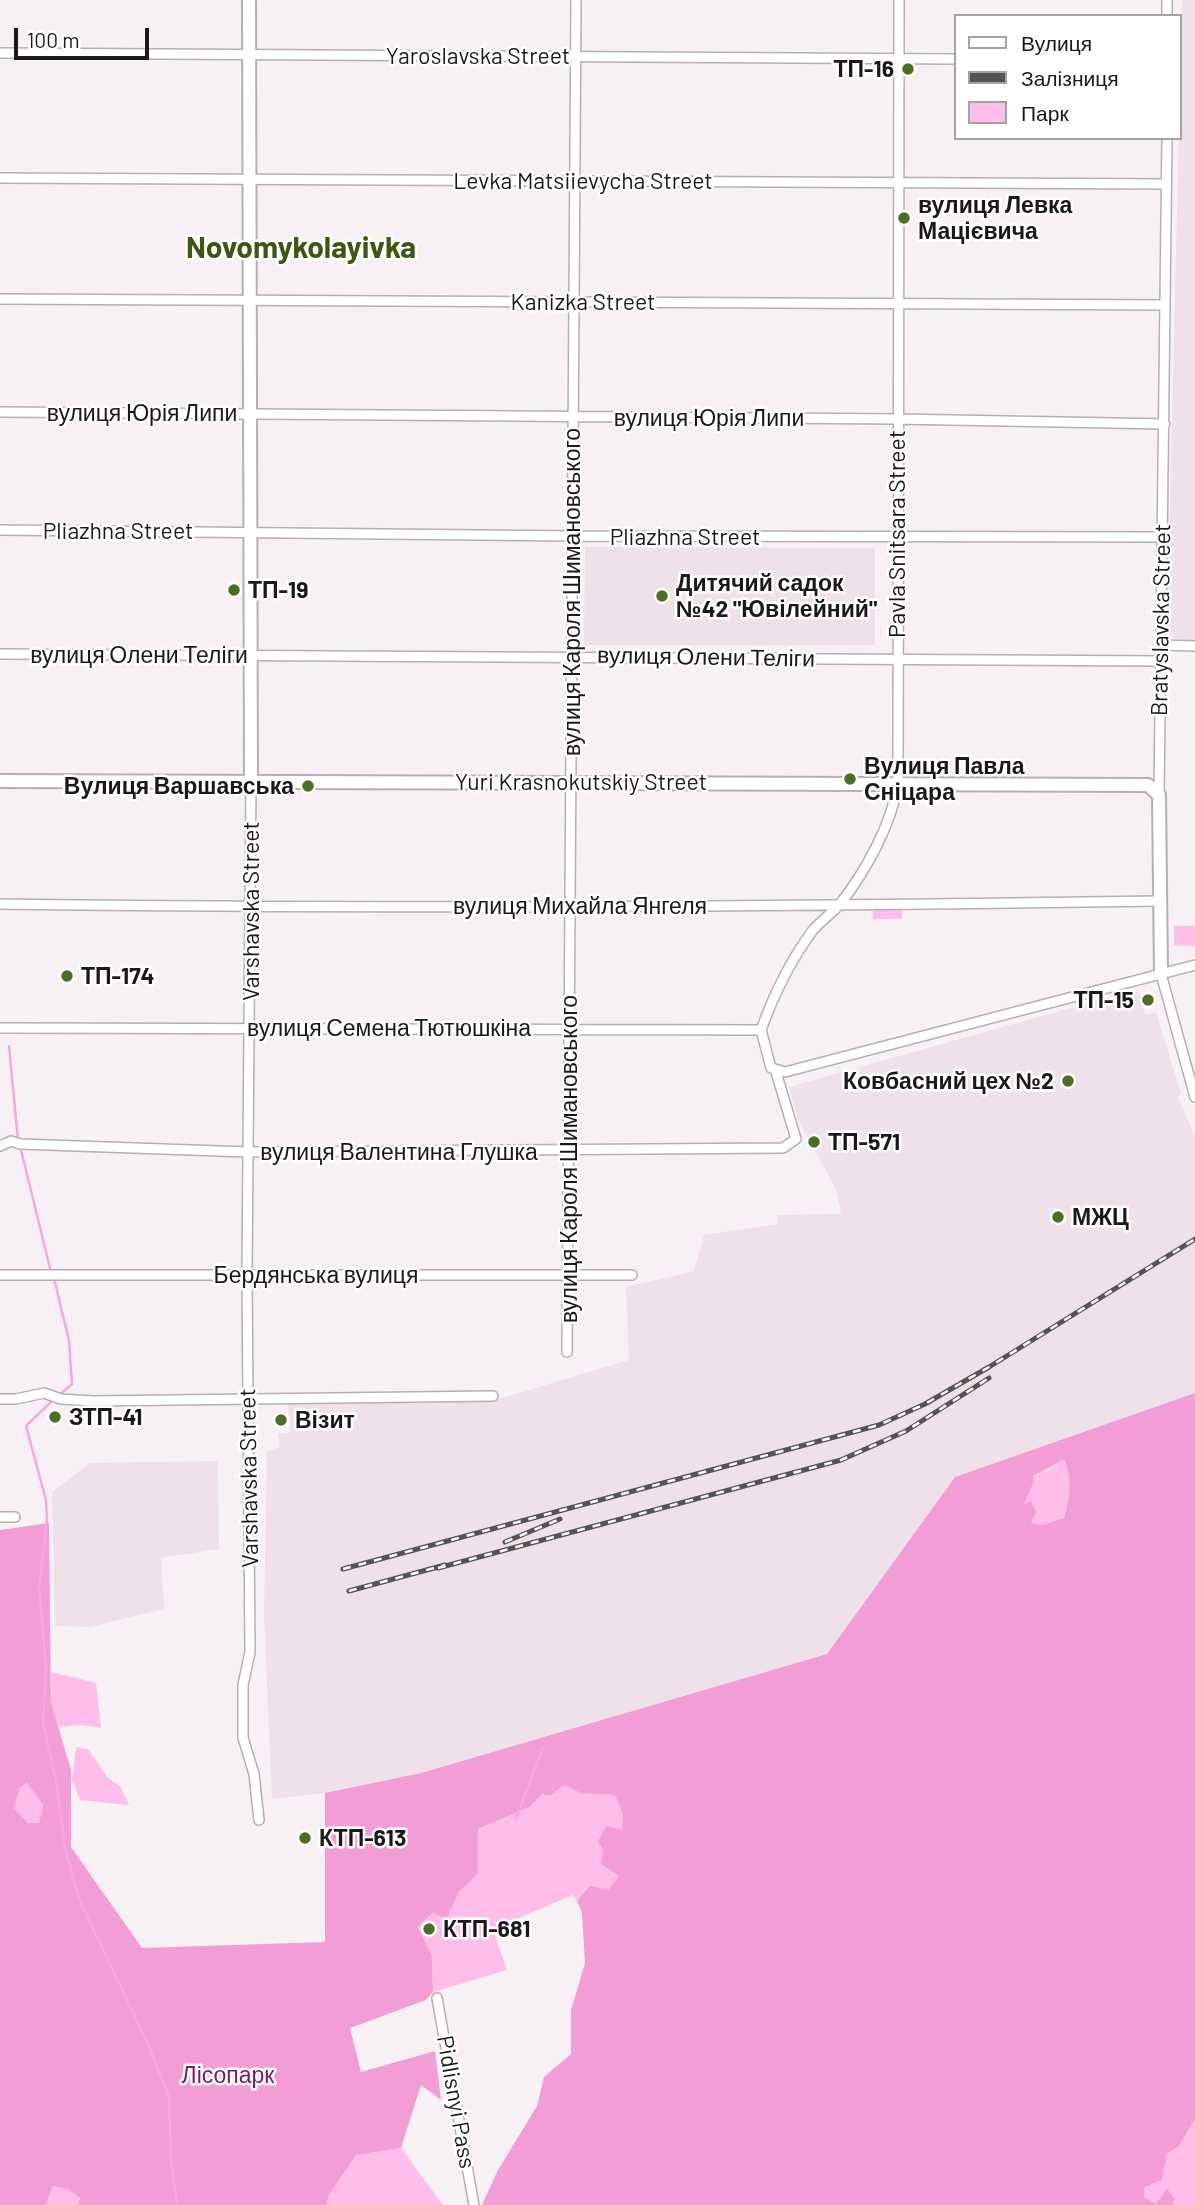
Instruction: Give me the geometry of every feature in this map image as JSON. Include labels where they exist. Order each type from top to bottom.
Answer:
[{"type":"street","name":"Varshavska Street","points":[[249,0],[251,907],[247,1276],[250,1652],[243,1685],[242,1713],[243,1738],[254,1774],[259,1820]]},
{"type":"street","name":"вулиця Кароля Шимановського","points":[[567,1352],[573,301],[577,181],[576,0]]},
{"type":"street","name":"Pavla Snitsara Street","points":[[761,1030],[783,976],[814,930],[838,906],[872,853],[891,811],[898,783],[896,537],[899,0]]},
{"type":"street","name":"Yaroslavska Street","points":[[0,54],[954,59]]},
{"type":"street","name":"Bratyslavska Street","points":[[1167,140],[1159,795],[1161,974],[1195,1097]]},
{"type":"street","name":"Levka Matsiievycha Street","points":[[0,178],[1166,184]]},
{"type":"street","name":"Kanizka Street","points":[[0,299],[898,305],[1165,304]]},
{"type":"street","name":"вулиця Юрія Липи","points":[[0,412],[898,419],[1165,424]]},
{"type":"street","name":"Pliazhna Street","points":[[0,530],[573,536],[1161,537]]},
{"type":"street","points":[[1161,645],[1195,646]]},
{"type":"street","name":"вулиця Олени Теліги","points":[[0,654],[1161,661]]},
{"type":"street","name":"Yuri Krasnokutskiy Street","points":[[0,781],[1149,785],[1159,795]]},
{"type":"street","name":"вулиця Михайла Янгеля","points":[[0,904],[251,907],[838,906],[1159,901]]},
{"type":"street","points":[[761,1030],[767,1058],[776,1072],[794,1070],[1195,965]]},
{"type":"street","name":"вулиця Семена Тютюшкіна","points":[[0,1028],[761,1030]]},
{"type":"street","name":"вулиця Валентина Глушка","points":[[0,1146],[11,1141],[20,1144],[248,1152],[783,1148],[796,1139],[776,1072]]},
{"type":"street","name":"Бердянська вулиця","points":[[0,1275],[632,1275]]},
{"type":"street","points":[[0,1399],[44,1393],[61,1399],[94,1401],[493,1396]]},
{"type":"street","points":[[0,1517],[15,1517]]},
{"type":"street","name":"Pidlisnyi Pass","points":[[438,1998],[474,2205]]},
{"type":"shaded area","points":[[1182,0],[1195,0],[1195,641],[1167,637],[1179,140],[1181,140]]},
{"type":"shaded area","points":[[585,547],[875,548],[875,645],[584,645]]},
{"type":"shaded area","points":[[1138,989],[1145,1015],[1156,1012],[1181,1094],[1178,1096],[1195,1138],[1195,1393],[955,1477],[827,1654],[421,1773],[325,1793],[272,1799],[264,1615],[267,1451],[280,1447],[278,1434],[291,1432],[288,1403],[496,1400],[629,1360],[626,1287],[694,1271],[704,1235],[778,1224],[777,1215],[838,1214],[841,1211],[836,1189],[798,1120],[789,1087]]},
{"type":"shaded area","points":[[218,1461],[219,1549],[161,1558],[164,1609],[90,1627],[55,1626],[52,1492],[90,1463]]},
{"type":"green space","points":[[873,910],[902,910],[902,919],[873,919]]},
{"type":"green space","points":[[1174,926],[1195,926],[1195,946],[1174,945]]},
{"type":"green space","name":"Лісопарк","points":[[1195,1393],[1195,2119],[1179,2146],[1167,2154],[1162,2180],[1145,2187],[1144,2197],[1156,2204],[1167,2189],[1175,2199],[1173,2205],[482,2205],[498,2170],[537,2106],[544,2077],[571,2054],[571,2010],[585,1963],[582,1913],[577,1901],[590,1886],[608,1890],[619,1876],[600,1863],[604,1852],[598,1841],[606,1826],[622,1830],[623,1815],[615,1795],[580,1793],[564,1785],[550,1796],[542,1794],[530,1807],[478,1829],[478,1874],[458,1893],[447,1919],[433,1913],[418,1927],[432,1956],[433,1992],[426,2000],[350,2028],[361,2072],[435,2051],[441,2100],[421,2085],[401,2148],[356,2155],[329,2195],[326,2205],[78,2205],[80,2198],[69,2190],[53,2186],[46,2205],[0,2205],[0,1530],[49,1523],[51,1702],[71,1770],[71,1847],[142,1948],[325,1942],[325,1793],[421,1773],[827,1654],[955,1477]],"holes":[[[1064,1460],[1069,1482],[1064,1518],[1043,1525],[1031,1523],[1036,1512],[1031,1501],[1024,1504],[1033,1484],[1033,1476]],[[27,1783],[43,1805],[39,1823],[28,1823],[14,1808],[20,1788]]]},
{"type":"green space","points":[[1064,1460],[1069,1482],[1064,1519],[1043,1526],[1030,1523],[1023,1505],[1033,1484],[1033,1476]]},
{"type":"green space","points":[[52,1672],[96,1683],[101,1728],[82,1725],[59,1727],[51,1702]]},
{"type":"green space","points":[[76,1747],[88,1749],[108,1778],[120,1786],[129,1805],[80,1800],[72,1780]]},
{"type":"green space","points":[[28,1783],[43,1805],[39,1823],[28,1823],[14,1808],[20,1788]]},
{"type":"green space","points":[[564,1785],[580,1793],[615,1795],[624,1815],[622,1831],[615,1830],[619,1876],[608,1891],[584,1894],[577,1901],[573,1895],[493,1929],[507,1970],[433,1992],[432,1956],[418,1927],[433,1913],[447,1919],[458,1893],[478,1874],[478,1829],[530,1807],[542,1794],[550,1796]]},
{"type":"green space","points":[[1195,2119],[1195,2205],[1173,2205],[1175,2199],[1156,2205],[1144,2197],[1145,2187],[1162,2180],[1167,2154],[1179,2146]]},
{"type":"green space","points":[[401,2148],[443,2205],[326,2205],[329,2195],[356,2154]]},
{"type":"green space","points":[[53,2186],[69,2190],[80,2198],[78,2205],[46,2205]]},
{"type":"waterway","points":[[9,1046],[18,1140]]},
{"type":"waterway","points":[[20,1146],[51,1272]]},
{"type":"waterway","points":[[54,1278],[69,1341],[72,1384],[58,1396]]},
{"type":"waterway","points":[[53,1400],[26,1426],[46,1500],[47,1520],[39,1587],[46,1669],[43,1722],[56,1780],[65,1847],[79,1899],[147,2042],[169,2097],[171,2160],[177,2205]]},
{"type":"waterway","points":[[516,1819],[543,1747]]},
{"type":"railway","points":[[343,1569],[879,1425],[925,1404],[989,1367],[1195,1239]]},
{"type":"railway","points":[[438,1568],[841,1460],[906,1431],[989,1378]]},
{"type":"railway","points":[[505,1542],[560,1519]]},
{"type":"railway","points":[[349,1591],[445,1565]]},
{"type":"place","name":"ТП-16","points":[[908,69]]},
{"type":"place","name":"вулиця Левка Мацієвича","points":[[904,218]]},
{"type":"place","name":"ТП-19","points":[[234,590]]},
{"type":"place","name":"Дитячий садок №42 \"Ювілейний\"","points":[[662,596]]},
{"type":"place","name":"Вулиця Павла Сніцара","points":[[850,779]]},
{"type":"place","name":"Вулиця Варшавська","points":[[308,786]]},
{"type":"place","name":"ТП-174","points":[[67,976]]},
{"type":"place","name":"ТП-15","points":[[1148,1000]]},
{"type":"place","name":"Ковбасний цех №2","points":[[1068,1081]]},
{"type":"place","name":"ТП-571","points":[[814,1142]]},
{"type":"place","name":"МЖЦ","points":[[1058,1217]]},
{"type":"place","name":"ЗТП-41","points":[[55,1417]]},
{"type":"place","name":"Візит","points":[[281,1420]]},
{"type":"place","name":"КТП-613","points":[[305,1838]]},
{"type":"place","name":"КТП-681","points":[[429,1929]]},
{"type":"district","name":"Novomykolayivka","points":[[301,248]]}]
